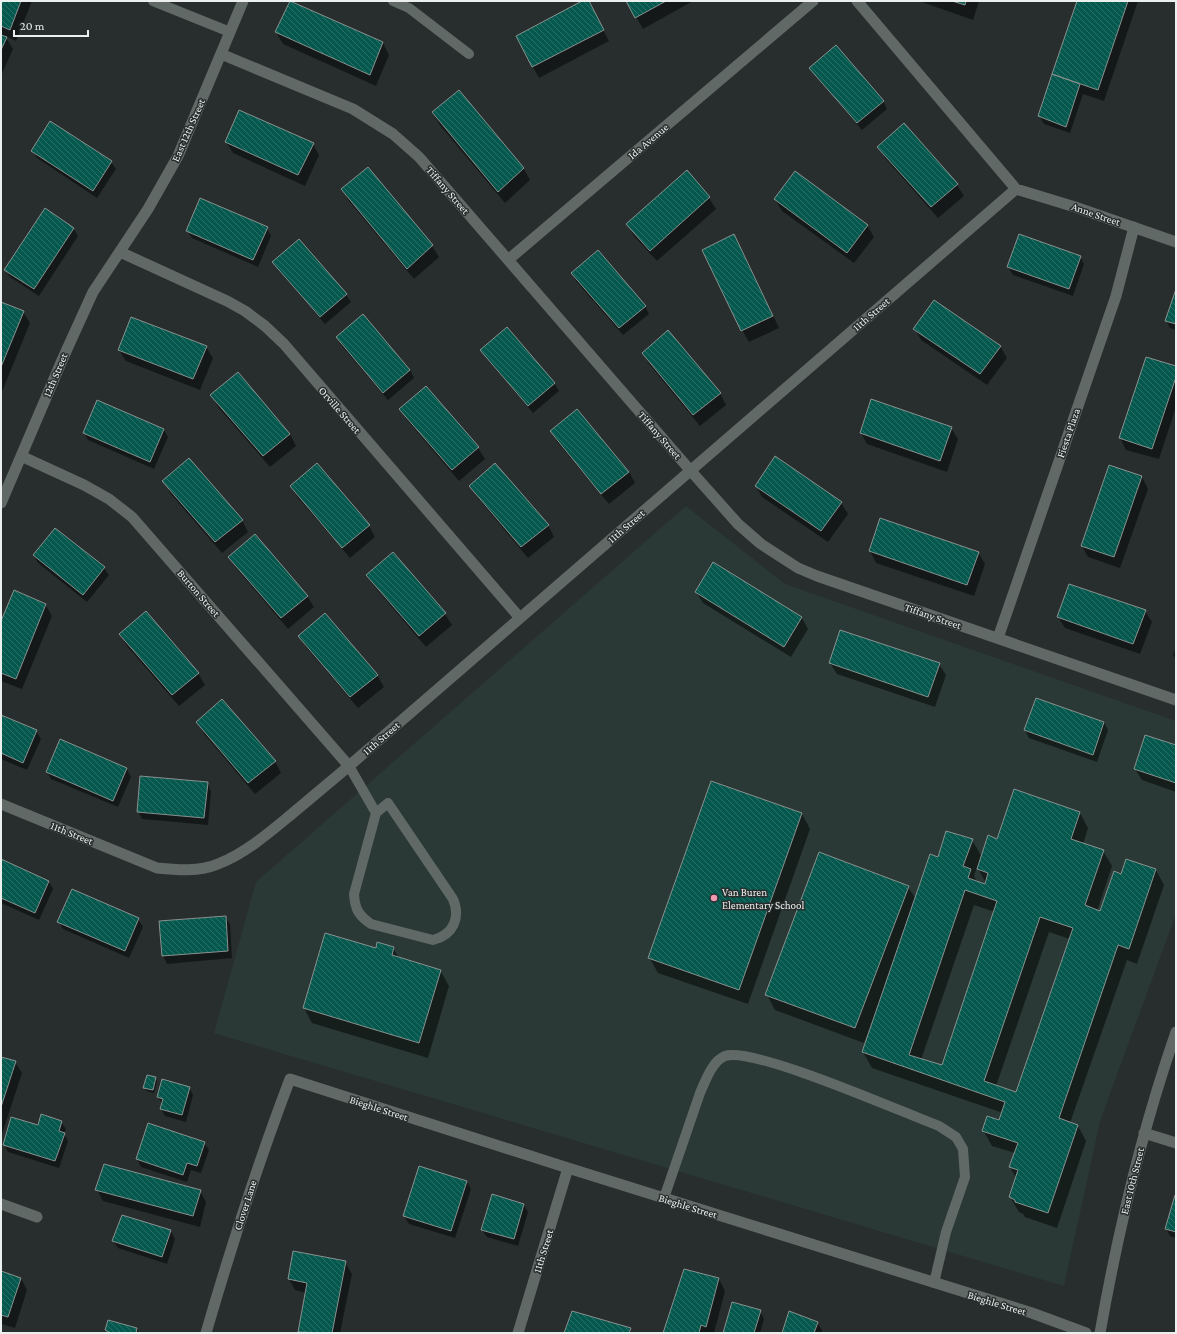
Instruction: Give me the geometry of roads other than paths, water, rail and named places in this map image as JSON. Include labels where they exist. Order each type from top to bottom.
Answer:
[{"type":"street","name":"East 12th Street","points":[[120,252],[148,209],[178,156],[243,1]]},
{"type":"street","name":"Ida Avenue","points":[[508,260],[813,1]]},
{"type":"street","points":[[857,1],[1016,189]]},
{"type":"street","name":"Tiffany Street","points":[[221,54],[352,109],[393,134],[419,157],[690,470],[738,524],[761,544],[798,568],[817,576],[1176,700]]},
{"type":"street","name":"Anne Street","points":[[1016,189],[1075,207],[1176,242]]},
{"type":"street","name":"11th Street","points":[[1,804],[158,868],[178,870],[198,869],[217,865],[243,851],[274,829],[349,766],[1016,189]]},
{"type":"street","name":"Fiesta Plaza","points":[[998,638],[1116,296],[1134,227]]},
{"type":"street","name":"12th Street","points":[[1,503],[93,292],[120,252]]},
{"type":"street","name":"Orville Street","points":[[120,252],[228,301],[245,311],[265,326],[284,344],[520,618]]},
{"type":"street","name":"Burton Street","points":[[21,456],[84,485],[109,499],[132,517],[349,766]]},
{"type":"street","name":"East 10th Street","points":[[1100,1333],[1125,1211],[1144,1133],[1161,1074],[1176,1032]]},
{"type":"street","name":"Bieghle Street","points":[[290,1079],[1032,1314],[1086,1333]]},
{"type":"street","name":"Clover Lane","points":[[206,1333],[238,1226],[265,1146],[290,1079]]},
{"type":"street","points":[[1144,1133],[1176,1143]]},
{"type":"street","name":"11th Street","points":[[518,1333],[568,1168]]},
{"type":"street","points":[[1,1204],[37,1217]]},
{"type":"lane","points":[[153,1],[230,32]]},
{"type":"lane","points":[[393,1],[409,8],[469,54]]},
{"type":"lane","points":[[349,766],[376,812],[354,894],[354,904],[358,912],[371,924],[433,940],[440,938],[454,926],[457,916],[457,907],[453,899],[388,803],[376,812]]},
{"type":"lane","points":[[664,1198],[700,1093],[716,1062],[731,1055],[747,1057],[782,1066],[939,1126],[956,1138],[963,1149],[965,1177],[946,1232],[934,1283]]},
{"type":"place","name":"Van Buren Elementary School","points":[[714,898]]}]
